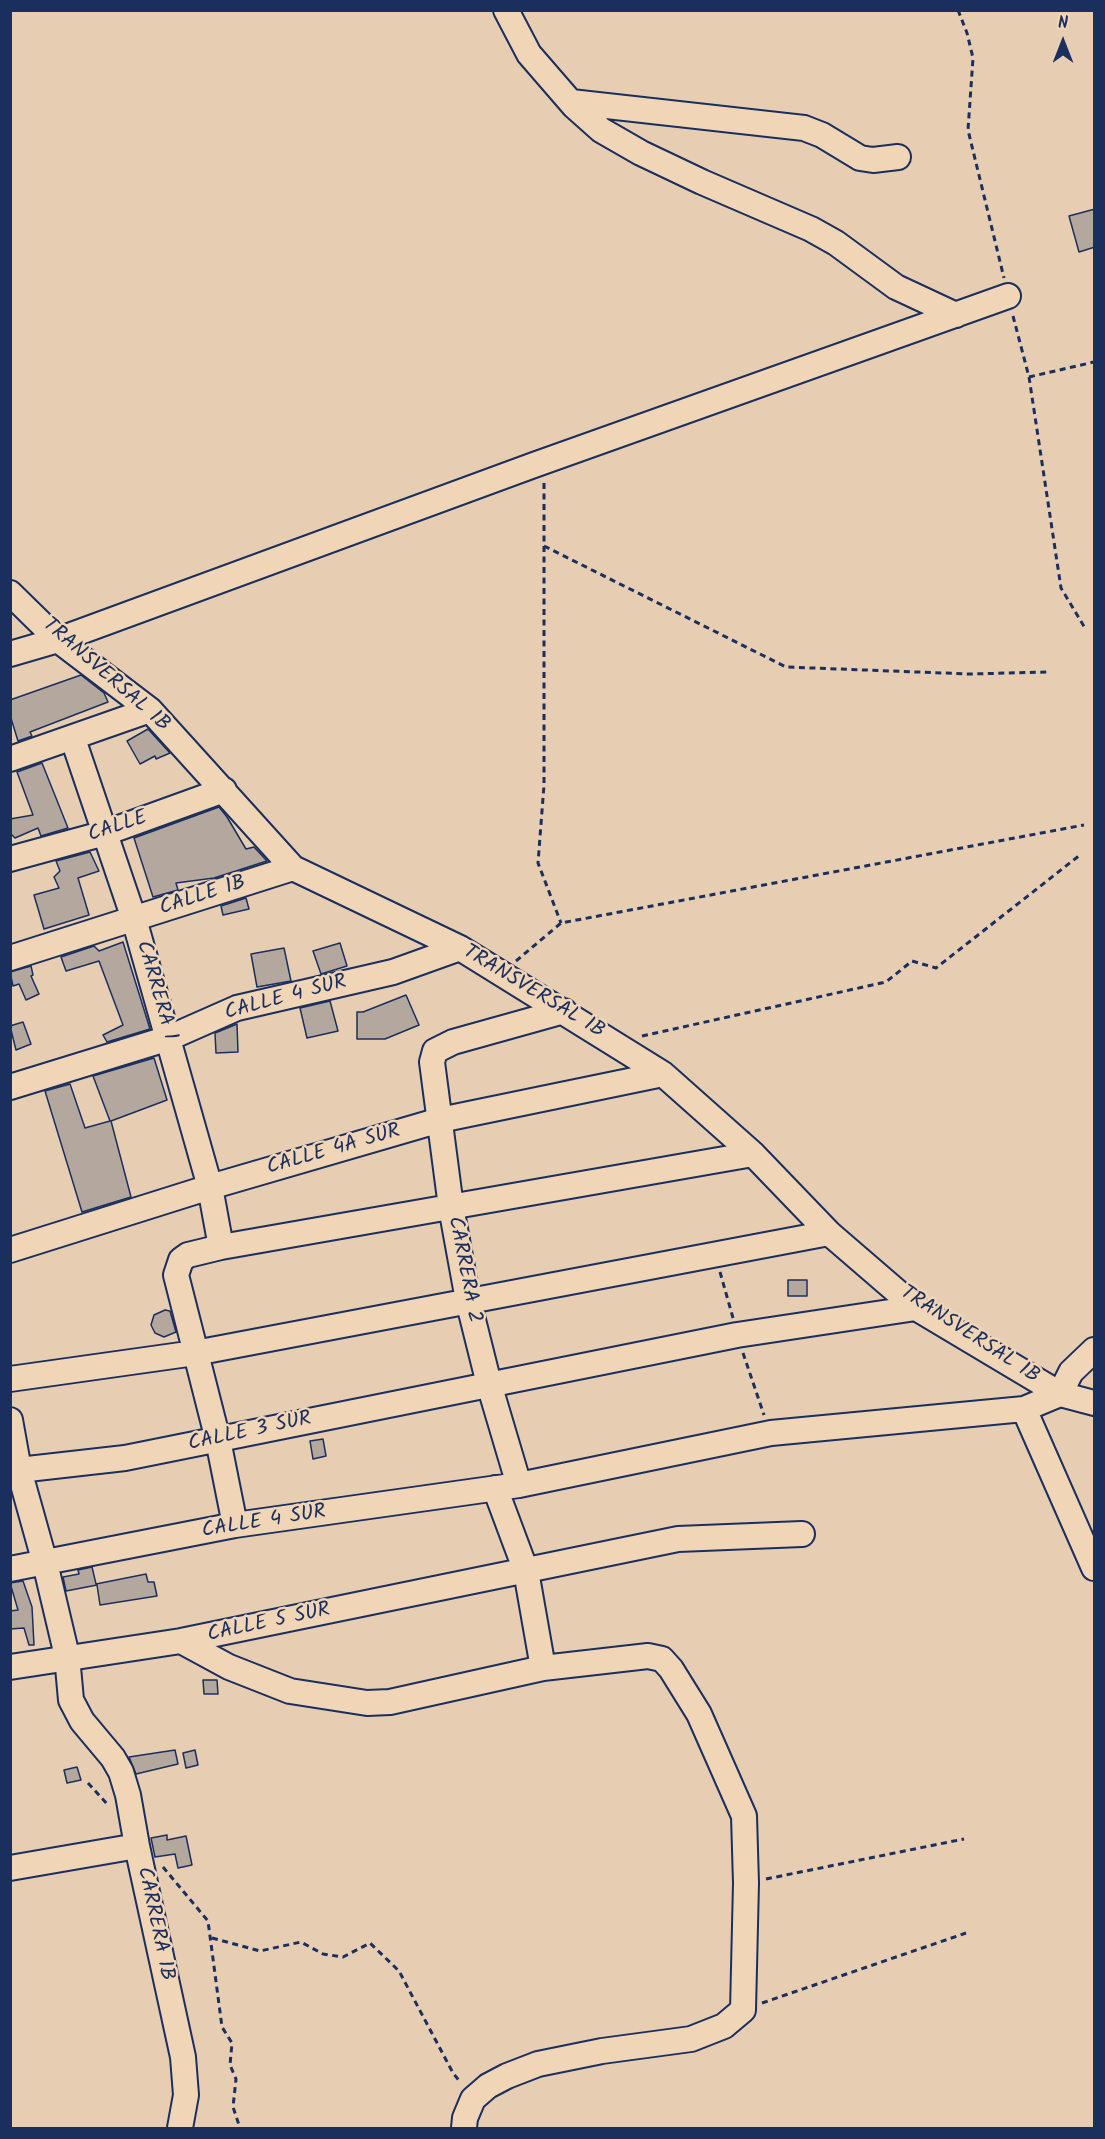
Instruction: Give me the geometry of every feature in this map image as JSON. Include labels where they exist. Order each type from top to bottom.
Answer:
[{"type":"street","points":[[506,10],[529,54],[571,102],[600,130],[641,153],[811,229],[836,243],[896,287],[956,315]]},
{"type":"street","points":[[571,102],[804,128],[822,135],[860,158],[873,160],[898,157]]},
{"type":"street","points":[[10,654],[58,640],[534,465],[1008,296]]},
{"type":"street","name":"TRANSVERSAL 1B","points":[[10,593],[58,640],[150,710],[293,868],[460,948],[663,1074],[753,1154],[829,1233],[916,1308],[1060,1394],[1095,1403]]},
{"type":"street","points":[[10,759],[73,739],[150,710]]},
{"type":"street","name":"CARRERA 1","points":[[73,739],[135,920],[210,1187],[221,1247]]},
{"type":"street","name":"CALLE","points":[[10,860],[105,833],[224,790]]},
{"type":"street","name":"CALLE 1B","points":[[10,958],[293,868]]},
{"type":"street","name":"CALLE 4 SUR","points":[[10,1087],[169,1038],[237,1008],[393,972],[460,948]]},
{"type":"street","name":"CARRERA 2","points":[[543,1668],[489,1384],[468,1300],[451,1207],[432,1062],[435,1051],[453,1042],[564,1011]]},
{"type":"street","name":"CALLE 4A SUR","points":[[10,1250],[210,1187],[440,1120],[663,1074]]},
{"type":"street","points":[[235,1525],[218,1440],[176,1275],[177,1267],[188,1255],[221,1247],[753,1154]]},
{"type":"street","points":[[10,1379],[195,1353],[829,1233]]},
{"type":"street","name":"CALLE 3 SUR","points":[[15,1471],[125,1458],[737,1335],[916,1308]]},
{"type":"street","points":[[1060,1394],[1071,1372],[1095,1350]]},
{"type":"street","name":"CALLE 4 SUR","points":[[10,1569],[235,1525],[507,1486],[771,1433],[1024,1409],[1060,1394]]},
{"type":"street","points":[[1024,1409],[1095,1568]]},
{"type":"street","points":[[10,1420],[15,1471],[45,1563],[67,1656],[74,1707],[121,1772],[137,1846]]},
{"type":"street","name":"CALLE 5 SUR","points":[[10,1666],[181,1641],[678,1539],[802,1534]]},
{"type":"street","points":[[181,1641],[229,1667],[290,1691],[351,1702],[390,1702],[543,1668],[648,1656],[662,1659],[699,1714],[744,1816],[746,1883],[743,2010],[724,2026],[691,2039],[602,2051],[538,2064],[507,2076],[488,2086],[473,2099],[465,2118],[464,2128]]},
{"type":"street","name":"CARRERA 1B","points":[[10,1868],[137,1846],[183,2057],[186,2095],[180,2128]]},
{"type":"path","points":[[958,10],[973,58],[968,130],[1029,377],[1061,588],[1085,628]]},
{"type":"path","points":[[1029,377],[1095,362]]},
{"type":"path","points":[[534,465],[544,474],[544,785],[538,863],[561,923]]},
{"type":"path","points":[[544,546],[786,667],[970,674],[1047,672]]},
{"type":"path","points":[[505,974],[518,958],[561,923],[1084,825]]},
{"type":"path","points":[[614,1042],[886,982],[912,961],[936,968],[1080,855]]},
{"type":"path","points":[[88,1783],[111,1808]]},
{"type":"path","points":[[746,1883],[964,1839]]},
{"type":"path","points":[[137,1846],[162,1866],[208,1921],[212,1938],[212,1965],[217,1974],[222,2027],[232,2043],[230,2065],[236,2079],[233,2107],[240,2128]]},
{"type":"path","points":[[743,2010],[966,1933]]},
{"type":"path","points":[[212,1938],[260,1951],[301,1942],[323,1954],[343,1957],[370,1943],[399,1971],[453,2073],[473,2099]]},
{"type":"building","points":[[1095,209],[1095,247],[1079,252],[1069,216]]},
{"type":"building","points":[[81,675],[104,693],[108,702],[30,732],[32,736],[18,741],[10,715],[10,700]]},
{"type":"building","points":[[148,729],[170,753],[156,759],[155,756],[140,764],[127,741]]},
{"type":"building","points":[[42,763],[68,828],[41,836],[38,828],[15,838],[10,833],[10,819],[33,815],[17,772]]},
{"type":"building","points":[[219,807],[246,849],[254,847],[267,861],[214,878],[176,883],[178,890],[153,897],[134,838]]},
{"type":"building","points":[[90,852],[99,871],[78,878],[89,915],[44,929],[34,895],[59,888],[54,877],[60,871],[56,861]]},
{"type":"building","points":[[246,898],[249,909],[223,915],[221,906]]},
{"type":"building","points":[[123,942],[150,1029],[107,1042],[103,1035],[123,1025],[99,961],[66,971],[61,957],[94,946],[99,951]]},
{"type":"building","points":[[340,943],[347,966],[321,974],[313,951]]},
{"type":"building","points":[[284,948],[291,981],[257,987],[251,954]]},
{"type":"building","points":[[31,966],[33,975],[31,976],[39,994],[26,1000],[19,984],[13,986],[10,972]]},
{"type":"building","points":[[406,995],[419,1025],[385,1039],[357,1039],[357,1012],[363,1012]]},
{"type":"building","points":[[330,1001],[338,1031],[307,1038],[300,1008]]},
{"type":"building","points":[[23,1022],[31,1044],[16,1050],[10,1026]]},
{"type":"building","points":[[237,1024],[238,1052],[216,1053],[215,1033]]},
{"type":"building","points":[[154,1058],[167,1100],[111,1121],[131,1197],[82,1212],[45,1091],[70,1084],[85,1128],[110,1121],[93,1076]]},
{"type":"building","points":[[788,1280],[807,1280],[807,1296],[788,1296]]},
{"type":"building","points":[[165,1310],[170,1311],[176,1332],[164,1337],[155,1333],[151,1325],[154,1315]]},
{"type":"building","points":[[323,1439],[326,1456],[313,1459],[310,1441]]},
{"type":"building","points":[[92,1567],[96,1584],[146,1574],[148,1582],[154,1582],[157,1596],[100,1605],[97,1585],[66,1591],[63,1577],[79,1574],[78,1570]]},
{"type":"building","points":[[23,1581],[32,1607],[34,1645],[29,1645],[24,1628],[10,1629],[10,1611],[18,1610],[10,1583]]},
{"type":"building","points":[[203,1680],[217,1680],[218,1694],[204,1694]]},
{"type":"building","points":[[175,1750],[178,1764],[136,1774],[129,1757]]},
{"type":"building","points":[[195,1750],[198,1765],[186,1768],[183,1753]]},
{"type":"building","points":[[77,1767],[81,1780],[67,1783],[64,1770]]},
{"type":"building","points":[[167,1835],[167,1840],[186,1836],[192,1865],[178,1868],[175,1854],[155,1857],[151,1838]]}]
